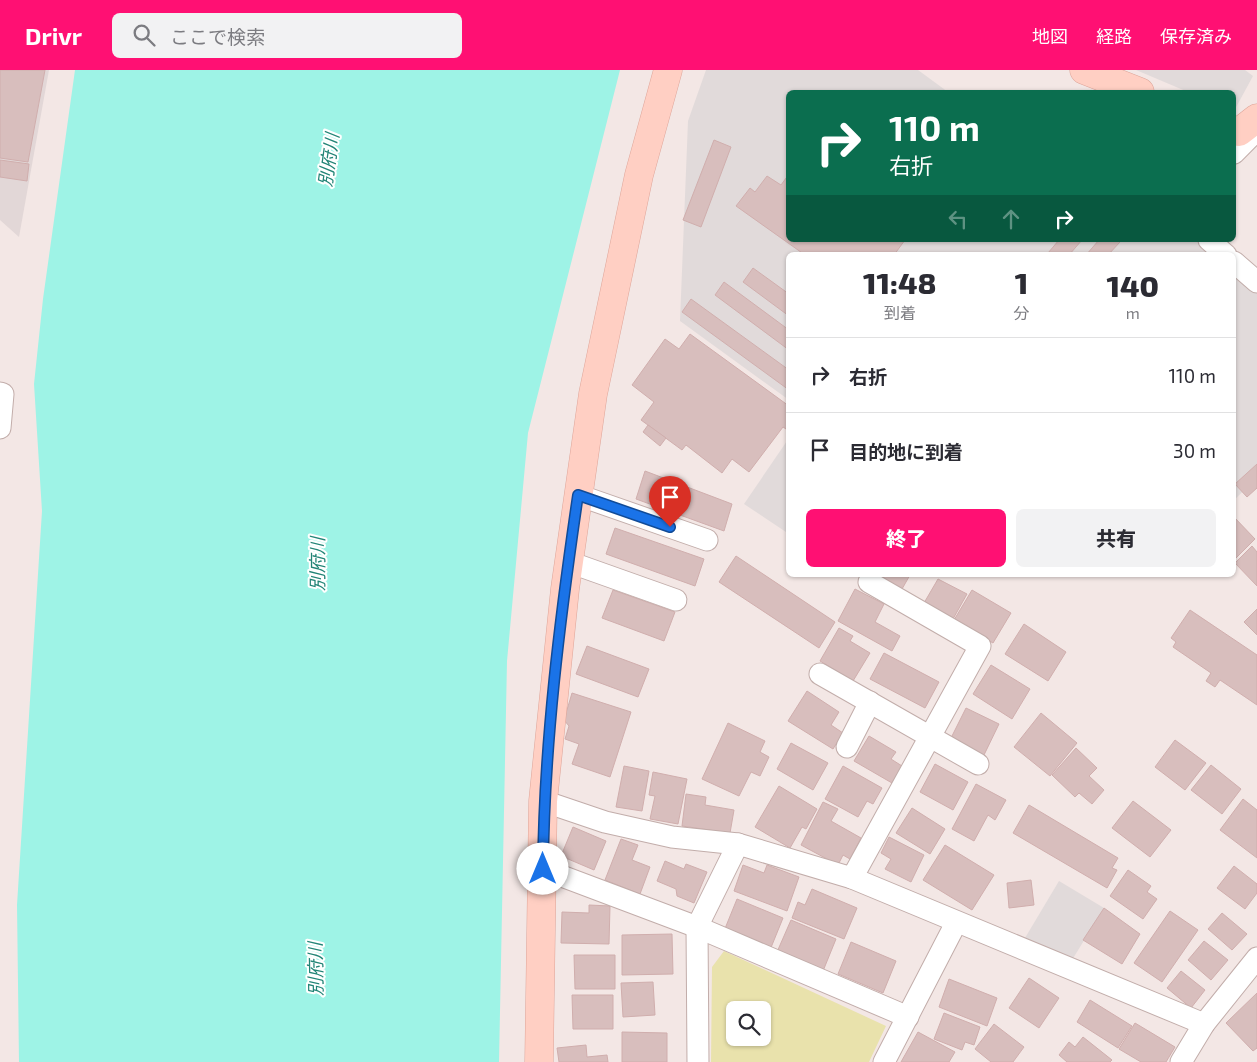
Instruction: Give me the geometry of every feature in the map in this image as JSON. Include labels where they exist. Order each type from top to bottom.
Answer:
[{"type":"street","points":[[539,1062],[539,976],[544,801],[569,562],[593,394],[639,175],[668,70]]},
{"type":"street","points":[[1084,70],[1135,90]]},
{"type":"street","points":[[1211,242],[1223,252]]},
{"type":"street","points":[[1236,264],[1257,282]]},
{"type":"street","points":[[0,393],[2,394],[0,428]]},
{"type":"street","points":[[578,495],[707,540]]},
{"type":"street","points":[[569,562],[676,600]]},
{"type":"street","points":[[852,878],[980,646],[869,582]]},
{"type":"street","points":[[820,674],[978,764]]},
{"type":"street","points":[[847,747],[870,702]]},
{"type":"street","points":[[544,801],[605,822],[672,837],[738,844],[852,878],[956,923],[1204,1024]]},
{"type":"street","points":[[698,1062],[698,927],[738,844]]},
{"type":"street","points":[[543,869],[698,927],[908,1017]]},
{"type":"street","points":[[884,1062],[956,923]]},
{"type":"street","points":[[1181,1062],[1204,1024],[1257,958]]},
{"type":"shaded area","points":[[0,70],[49,70],[19,237],[0,220]]},
{"type":"shaded area","points":[[706,70],[918,70],[945,90],[786,90],[786,242],[1198,242],[1210,252],[786,252],[786,398],[680,321],[688,121]]},
{"type":"shaded area","points":[[1136,70],[1245,70],[1253,76],[1236,107],[1236,90],[1183,90]]},
{"type":"shaded area","points":[[1236,272],[1257,290],[1257,478],[1236,498]]},
{"type":"shaded area","points":[[786,442],[786,532],[744,504]]},
{"type":"shaded area","points":[[1059,881],[1104,908],[1072,960],[1025,938]]},
{"type":"shaded area","points":[[724,951],[886,1026],[869,1062],[711,1062],[712,967]]},
{"type":"water","name":"別府川","points":[[75,70],[620,70],[528,433],[507,661],[499,1062],[19,1062],[17,905],[42,511],[34,384],[43,299]]},
{"type":"building","points":[[0,70],[45,70],[28,162],[0,158]]},
{"type":"building","points":[[714,140],[731,147],[701,227],[683,220]]},
{"type":"building","points":[[0,160],[29,164],[27,181],[0,177]]},
{"type":"building","points":[[767,176],[781,185],[786,178],[786,242],[736,206],[750,188],[755,192]]},
{"type":"building","points":[[787,242],[904,242],[896,252],[801,252]]},
{"type":"building","points":[[1057,242],[1080,242],[1072,252],[1049,252]]},
{"type":"building","points":[[1097,242],[1120,242],[1111,252],[1089,252]]},
{"type":"building","points":[[753,268],[786,292],[786,314],[743,282]]},
{"type":"building","points":[[724,282],[786,328],[786,348],[715,295]]},
{"type":"building","points":[[691,299],[786,368],[786,388],[682,312]]},
{"type":"building","points":[[690,334],[786,404],[786,429],[783,427],[749,472],[732,459],[722,473],[686,445],[682,450],[641,420],[654,402],[632,385],[665,339],[679,349]]},
{"type":"building","points":[[648,425],[666,438],[660,446],[643,432]]},
{"type":"building","points":[[1257,464],[1257,488],[1247,497],[1236,483]]},
{"type":"building","points":[[645,471],[732,504],[724,531],[636,499]]},
{"type":"building","points":[[1236,519],[1255,539],[1236,558]]},
{"type":"building","points":[[615,528],[704,559],[695,586],[606,554]]},
{"type":"building","points":[[1252,546],[1257,552],[1257,586],[1236,564]]},
{"type":"building","points":[[736,556],[835,622],[819,648],[719,582]]},
{"type":"building","points":[[881,577],[909,577],[902,589]]},
{"type":"building","points":[[938,579],[967,594],[953,619],[924,603]]},
{"type":"building","points":[[855,589],[884,604],[875,622],[900,636],[892,651],[838,621]]},
{"type":"building","points":[[613,590],[675,612],[664,641],[602,618]]},
{"type":"building","points":[[972,590],[1011,613],[993,643],[954,620]]},
{"type":"building","points":[[1257,609],[1257,635],[1244,622]]},
{"type":"building","points":[[1190,610],[1257,655],[1257,705],[1220,680],[1215,687],[1206,681],[1211,673],[1173,647],[1176,642],[1171,638]]},
{"type":"building","points":[[1024,624],[1066,652],[1048,681],[1005,654]]},
{"type":"building","points":[[839,628],[853,636],[850,641],[870,653],[853,681],[820,661]]},
{"type":"building","points":[[587,646],[649,669],[638,697],[576,674]]},
{"type":"building","points":[[884,653],[939,682],[925,708],[870,679]]},
{"type":"building","points":[[991,665],[1030,689],[1012,719],[973,694]]},
{"type":"building","points":[[807,691],[839,712],[831,725],[843,733],[833,749],[788,721]]},
{"type":"building","points":[[572,693],[631,712],[610,777],[572,764],[579,744],[565,739],[569,726],[564,720]]},
{"type":"building","points":[[966,708],[999,724],[983,757],[950,740]]},
{"type":"building","points":[[1041,713],[1077,743],[1050,776],[1014,747]]},
{"type":"building","points":[[728,723],[765,741],[760,752],[769,757],[760,776],[751,772],[739,796],[702,779]]},
{"type":"building","points":[[869,736],[896,752],[891,759],[902,766],[892,783],[854,761]]},
{"type":"building","points":[[1175,740],[1206,763],[1185,790],[1155,767]]},
{"type":"building","points":[[791,743],[828,763],[813,790],[777,769]]},
{"type":"building","points":[[1076,748],[1097,768],[1089,776],[1104,790],[1092,804],[1079,793],[1075,797],[1052,775]]},
{"type":"building","points":[[935,764],[968,782],[953,810],[920,792]]},
{"type":"building","points":[[1211,765],[1241,789],[1222,814],[1191,790]]},
{"type":"building","points":[[624,766],[649,771],[642,811],[616,807]]},
{"type":"building","points":[[843,766],[882,788],[873,804],[867,801],[858,817],[825,799]]},
{"type":"building","points":[[653,772],[687,779],[678,824],[650,819],[655,796],[649,795]]},
{"type":"building","points":[[976,784],[1006,800],[995,820],[988,815],[974,841],[952,829]]},
{"type":"building","points":[[779,786],[817,809],[806,829],[802,827],[790,848],[755,827]]},
{"type":"building","points":[[686,794],[706,797],[705,805],[734,810],[730,833],[682,826]]},
{"type":"building","points":[[1243,799],[1257,810],[1257,858],[1220,830]]},
{"type":"building","points":[[1133,801],[1171,830],[1150,857],[1112,828]]},
{"type":"building","points":[[823,802],[838,809],[831,821],[861,838],[850,859],[843,855],[838,865],[801,845]]},
{"type":"building","points":[[1029,805],[1118,858],[1112,868],[1117,870],[1107,888],[1013,833]]},
{"type":"building","points":[[912,808],[945,829],[930,854],[896,833]]},
{"type":"building","points":[[573,827],[606,841],[594,870],[561,856]]},
{"type":"building","points":[[889,837],[924,855],[911,882],[885,869],[891,859],[881,853]]},
{"type":"building","points":[[621,839],[638,845],[632,860],[650,867],[640,894],[605,880]]},
{"type":"building","points":[[945,845],[994,875],[972,910],[923,880]]},
{"type":"building","points":[[665,861],[684,869],[686,864],[707,872],[694,903],[677,896],[676,889],[657,881]]},
{"type":"building","points":[[743,865],[764,873],[767,865],[799,877],[787,911],[734,891]]},
{"type":"building","points":[[1234,866],[1257,884],[1257,893],[1245,909],[1217,888]]},
{"type":"building","points":[[1128,870],[1151,886],[1147,892],[1157,899],[1143,919],[1110,896]]},
{"type":"building","points":[[1031,880],[1034,905],[1009,908],[1007,883]]},
{"type":"building","points":[[812,889],[857,908],[844,939],[792,918],[798,902],[805,905]]},
{"type":"building","points":[[737,899],[783,918],[770,950],[724,931]]},
{"type":"building","points":[[589,905],[610,906],[609,944],[561,943],[562,912],[589,913]]},
{"type":"building","points":[[1104,908],[1140,934],[1122,964],[1083,940]]},
{"type":"building","points":[[1170,911],[1198,930],[1162,982],[1134,963]]},
{"type":"building","points":[[1222,913],[1247,934],[1232,950],[1208,929]]},
{"type":"building","points":[[791,920],[836,939],[823,971],[777,952]]},
{"type":"building","points":[[672,934],[673,974],[622,975],[622,935]]},
{"type":"building","points":[[1204,941],[1228,960],[1211,980],[1188,960]]},
{"type":"building","points":[[851,942],[896,961],[883,993],[838,974]]},
{"type":"building","points":[[574,955],[615,955],[615,989],[575,989]]},
{"type":"building","points":[[1181,971],[1205,990],[1191,1008],[1167,988]]},
{"type":"building","points":[[1029,978],[1059,998],[1039,1028],[1009,1008]]},
{"type":"building","points":[[949,979],[997,998],[987,1026],[939,1007]]},
{"type":"building","points":[[653,982],[655,1015],[623,1017],[621,983]]},
{"type":"building","points":[[1257,993],[1257,1048],[1253,1051],[1226,1023]]},
{"type":"building","points":[[572,995],[613,995],[613,1029],[573,1029]]},
{"type":"building","points":[[1090,1000],[1132,1026],[1118,1048],[1077,1022]]},
{"type":"building","points":[[944,1013],[980,1027],[974,1045],[965,1042],[962,1050],[934,1039]]},
{"type":"building","points":[[1135,1023],[1175,1047],[1166,1062],[1141,1062],[1119,1049]]},
{"type":"building","points":[[994,1024],[1024,1047],[1013,1062],[991,1062],[975,1049]]},
{"type":"building","points":[[622,1032],[667,1033],[667,1062],[622,1062]]},
{"type":"building","points":[[918,1032],[955,1052],[949,1062],[901,1062]]},
{"type":"building","points":[[1083,1037],[1112,1060],[1110,1062],[1067,1062],[1059,1055],[1069,1042],[1075,1047]]},
{"type":"building","points":[[586,1045],[587,1057],[607,1055],[608,1062],[559,1062],[557,1048]]},
{"type":"route","points":[[543,869],[544,801],[565,589],[578,495],[670,527]]}]
